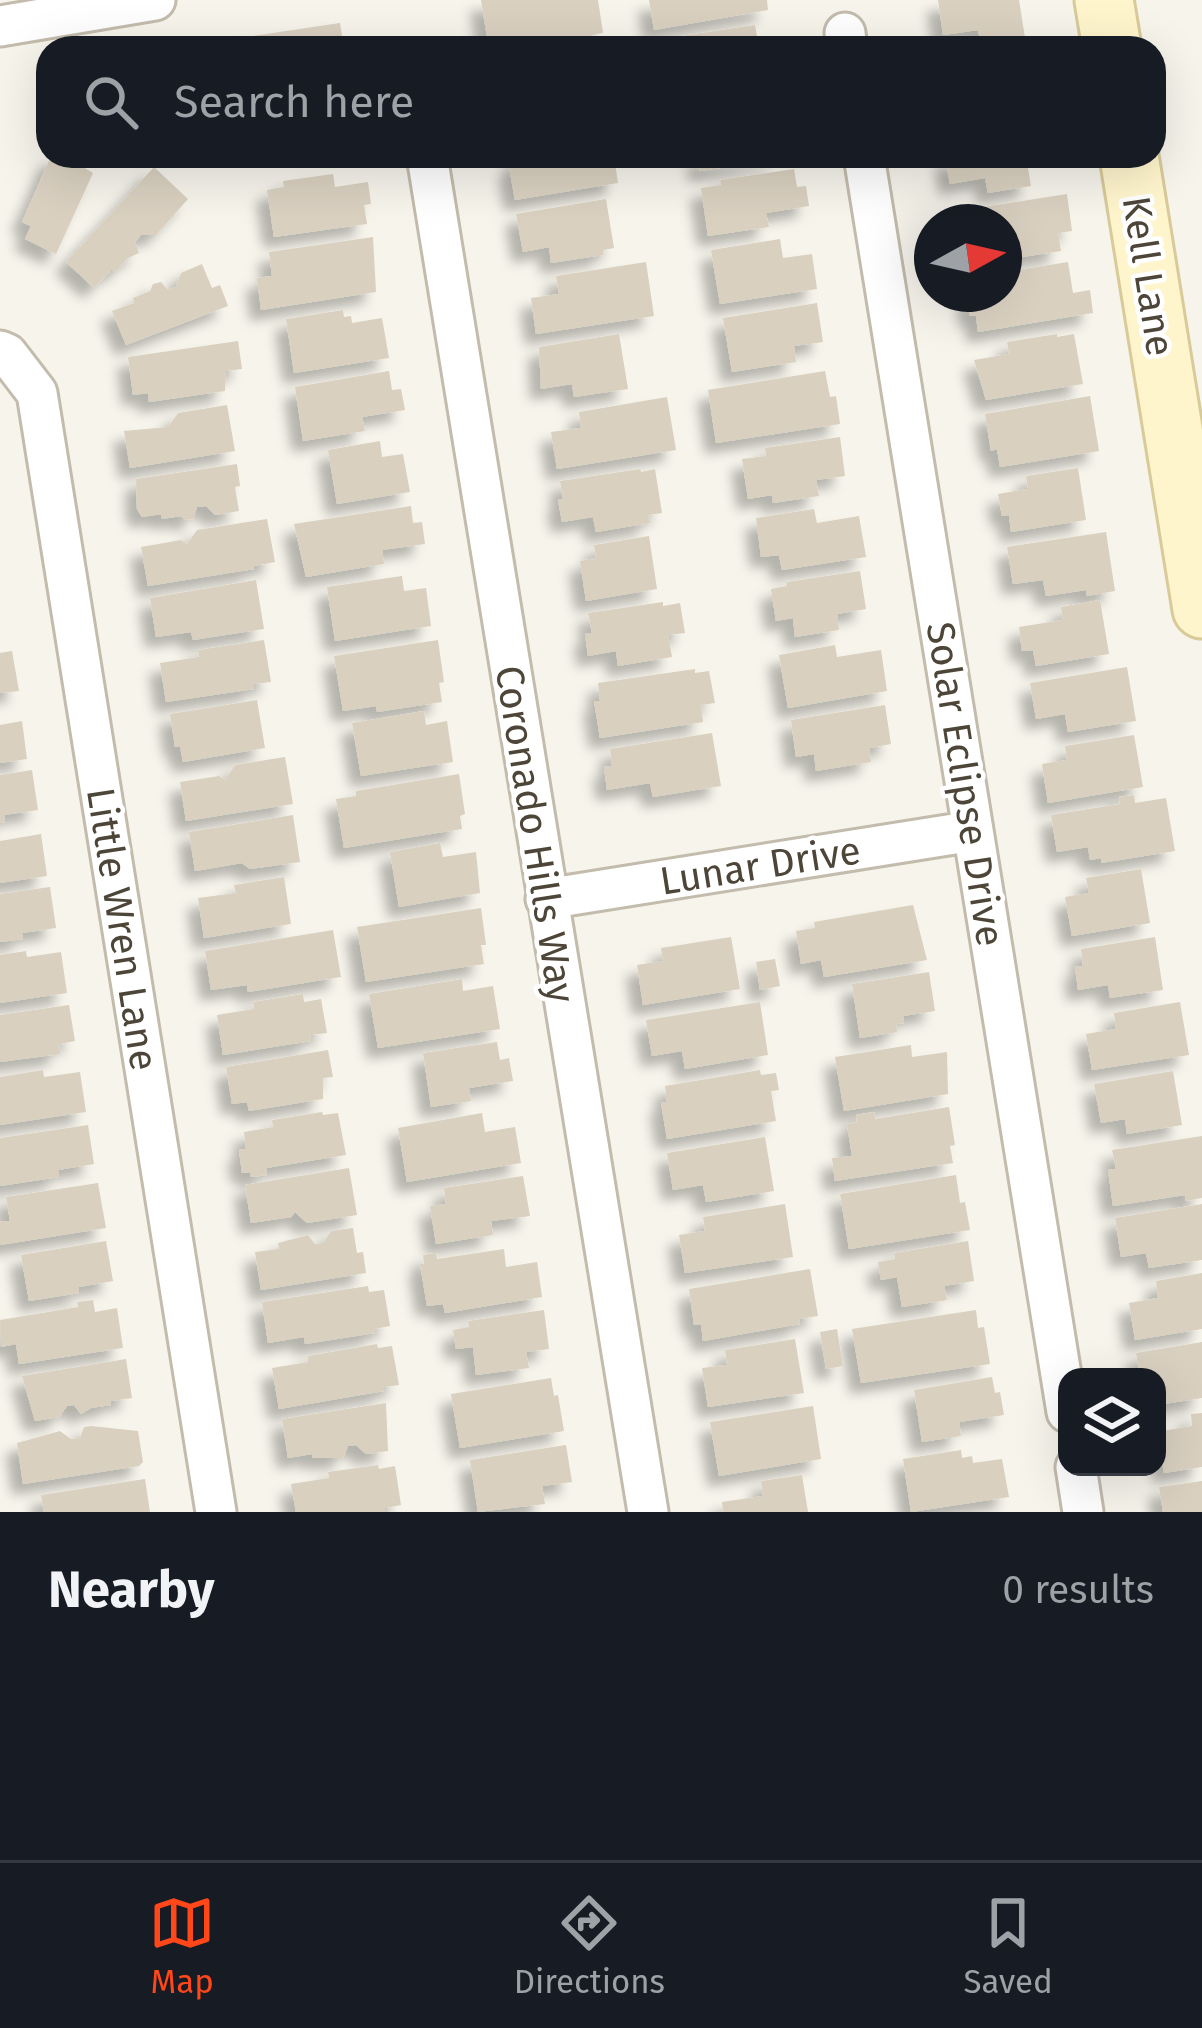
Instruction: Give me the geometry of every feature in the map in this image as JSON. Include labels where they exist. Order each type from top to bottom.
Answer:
[{"type":"street","points":[[0,26],[155,0]]},
{"type":"street","points":[[1104,0],[1110,36]]},
{"type":"street","name":"Coronado Hills Way","points":[[430,168],[648,1512]]},
{"type":"street","name":"Solar Eclipse Drive","points":[[866,168],[1060,1368]]},
{"type":"street","name":"Kell Lane","points":[[1132,168],[1196,530],[1202,609]]},
{"type":"street","name":"Little Wren Lane","points":[[4,353],[37,393],[216,1512]]},
{"type":"street","name":"Lunar Drive","points":[[547,899],[973,831]]},
{"type":"street","points":[[1077,1476],[1083,1512]]},
{"type":"building","points":[[481,0],[598,0],[603,33],[487,36]]},
{"type":"building","points":[[649,0],[767,0],[768,10],[654,30]]},
{"type":"building","points":[[938,0],[1019,0],[1025,36],[979,36],[978,30],[943,35]]},
{"type":"building","points":[[340,23],[342,36],[253,36]]},
{"type":"building","points":[[755,25],[757,36],[682,36]]},
{"type":"building","points":[[46,168],[85,168],[93,173],[56,254],[25,239],[31,226],[22,222]]},
{"type":"building","points":[[153,168],[188,199],[156,235],[141,235],[135,242],[139,253],[115,272],[112,269],[94,288],[66,262]]},
{"type":"building","points":[[509,168],[616,168],[618,183],[515,200]]},
{"type":"building","points":[[947,168],[1028,168],[1031,186],[988,193],[985,178],[950,184]]},
{"type":"building","points":[[794,169],[797,187],[806,186],[809,206],[766,213],[769,227],[708,236],[701,188],[721,185],[720,180]]},
{"type":"building","points":[[333,174],[335,187],[368,182],[367,224],[274,237],[267,190],[284,187],[283,181]]},
{"type":"building","points":[[1067,194],[1072,231],[1058,233],[1061,251],[1022,257],[1022,204],[1002,204]]},
{"type":"building","points":[[606,199],[614,248],[603,250],[603,255],[551,263],[549,247],[523,252],[516,214]]},
{"type":"building","points":[[373,237],[376,292],[261,310],[257,278],[272,276],[269,252]]},
{"type":"building","points":[[780,239],[783,258],[812,254],[817,289],[720,304],[711,250]]},
{"type":"building","points":[[646,262],[654,316],[536,334],[531,298],[559,294],[556,276]]},
{"type":"building","points":[[1068,262],[1073,293],[1090,290],[1093,313],[978,332],[976,316],[969,312],[1022,312],[1022,269]]},
{"type":"building","points":[[202,264],[212,288],[220,285],[228,306],[126,345],[112,311],[134,303],[133,298],[150,291],[153,284],[161,282],[168,290],[176,287],[181,273]]},
{"type":"building","points":[[817,303],[823,342],[794,346],[796,362],[732,372],[723,318]]},
{"type":"building","points":[[343,310],[352,323],[382,318],[389,358],[294,373],[286,319]]},
{"type":"building","points":[[619,334],[628,389],[574,397],[572,384],[541,389],[539,347]]},
{"type":"building","points":[[1074,334],[1083,384],[986,400],[974,360],[1009,354],[1007,342]]},
{"type":"building","points":[[238,341],[242,369],[226,371],[225,391],[149,402],[148,393],[133,395],[128,357]]},
{"type":"building","points":[[389,371],[392,390],[401,389],[405,410],[362,417],[365,431],[303,441],[295,387]]},
{"type":"building","points":[[825,371],[830,397],[836,396],[840,424],[716,443],[708,390]]},
{"type":"building","points":[[1090,396],[1099,451],[1000,467],[997,449],[991,451],[985,414]]},
{"type":"building","points":[[667,397],[676,450],[557,469],[551,432],[581,428],[579,412]]},
{"type":"building","points":[[227,405],[235,451],[130,468],[124,431],[168,427],[178,413]]},
{"type":"building","points":[[840,437],[845,476],[816,480],[819,496],[773,503],[772,495],[748,499],[742,459],[766,456],[765,448]]},
{"type":"building","points":[[380,441],[382,457],[403,454],[410,492],[337,504],[328,450]]},
{"type":"building","points":[[237,464],[239,511],[215,515],[206,506],[197,507],[193,519],[185,520],[181,516],[162,519],[161,514],[142,517],[137,509],[136,479]]},
{"type":"building","points":[[1078,468],[1086,520],[1011,532],[1009,515],[1002,516],[998,494],[1028,489],[1026,476]]},
{"type":"building","points":[[655,469],[662,513],[648,515],[650,523],[596,532],[593,517],[562,522],[560,481]]},
{"type":"building","points":[[411,506],[413,523],[422,522],[425,544],[382,550],[384,564],[306,577],[294,524]]},
{"type":"building","points":[[814,509],[817,523],[859,516],[866,557],[782,570],[779,555],[761,557],[756,518]]},
{"type":"building","points":[[267,519],[275,562],[148,586],[141,547],[181,540],[187,544],[197,530]]},
{"type":"building","points":[[1106,532],[1115,591],[1046,596],[1043,580],[1013,584],[1007,547]]},
{"type":"building","points":[[649,536],[657,589],[586,601],[580,561],[596,558],[594,545]]},
{"type":"building","points":[[860,571],[866,609],[837,614],[839,630],[795,637],[793,618],[776,621],[771,589],[787,586],[787,582]]},
{"type":"building","points":[[402,576],[404,591],[426,588],[431,626],[335,641],[327,587]]},
{"type":"building","points":[[256,580],[264,629],[193,640],[191,632],[156,637],[150,598]]},
{"type":"building","points":[[1100,600],[1109,654],[1036,666],[1033,650],[1022,651],[1019,627],[1063,620],[1061,607]]},
{"type":"building","points":[[663,602],[663,606],[680,603],[685,633],[668,635],[672,657],[618,666],[616,651],[588,656],[585,634],[592,633],[588,613]]},
{"type":"building","points":[[264,640],[271,682],[254,684],[254,689],[166,702],[160,663],[199,657],[198,650]]},
{"type":"building","points":[[438,640],[442,702],[377,712],[376,706],[343,711],[334,656]]},
{"type":"building","points":[[835,645],[837,657],[881,650],[887,691],[788,708],[779,655]]},
{"type":"building","points":[[12,651],[19,691],[0,693],[0,653]]},
{"type":"building","points":[[1127,667],[1136,721],[1068,732],[1065,714],[1036,719],[1030,683]]},
{"type":"building","points":[[695,669],[695,673],[709,671],[715,703],[701,705],[703,722],[600,738],[594,701],[600,701],[598,683]]},
{"type":"building","points":[[257,700],[265,748],[183,762],[180,746],[175,747],[170,714]]},
{"type":"building","points":[[885,705],[891,744],[869,748],[871,762],[816,771],[814,754],[796,757],[791,720]]},
{"type":"building","points":[[424,711],[426,725],[447,721],[453,762],[361,776],[352,723]]},
{"type":"building","points":[[22,721],[27,759],[0,763],[0,725]]},
{"type":"building","points":[[712,733],[721,786],[653,797],[650,783],[607,790],[604,767],[612,766],[610,749]]},
{"type":"building","points":[[1134,735],[1143,787],[1048,803],[1042,764],[1067,760],[1065,746]]},
{"type":"building","points":[[285,757],[293,804],[186,821],[180,782],[219,776],[225,780],[235,765]]},
{"type":"building","points":[[32,770],[38,810],[4,815],[5,822],[0,823],[0,775]]},
{"type":"building","points":[[459,774],[465,814],[460,816],[462,829],[344,848],[336,799],[356,796],[356,791]]},
{"type":"building","points":[[1134,795],[1135,803],[1166,798],[1175,851],[1101,863],[1101,858],[1090,860],[1088,847],[1057,852],[1051,815],[1120,804],[1119,797]]},
{"type":"building","points":[[293,815],[300,862],[250,869],[242,863],[195,871],[189,832]]},
{"type":"building","points":[[41,834],[47,876],[0,883],[0,841]]},
{"type":"building","points":[[440,843],[443,857],[476,852],[480,893],[399,907],[390,852]]},
{"type":"building","points":[[1141,869],[1150,923],[1072,936],[1065,897],[1089,893],[1086,878]]},
{"type":"building","points":[[284,877],[291,924],[204,938],[198,898],[236,893],[234,885]]},
{"type":"building","points":[[50,887],[56,928],[0,942],[0,894]]},
{"type":"building","points":[[913,905],[927,960],[824,977],[821,960],[801,964],[796,931],[815,928],[814,922]]},
{"type":"building","points":[[481,908],[484,964],[366,982],[357,927]]},
{"type":"building","points":[[333,930],[341,977],[248,992],[247,985],[211,990],[205,951]]},
{"type":"building","points":[[731,937],[740,989],[643,1005],[637,965],[663,961],[661,948]]},
{"type":"building","points":[[1155,937],[1163,990],[1110,998],[1108,985],[1078,990],[1075,967],[1083,966],[1081,949]]},
{"type":"building","points":[[26,951],[27,957],[61,952],[67,993],[0,1003],[0,955]]},
{"type":"building","points":[[775,959],[780,986],[760,990],[756,962]]},
{"type":"building","points":[[929,972],[935,1011],[903,1016],[904,1023],[896,1024],[897,1032],[860,1038],[852,984]]},
{"type":"building","points":[[462,979],[463,991],[493,986],[500,1029],[378,1048],[369,994]]},
{"type":"building","points":[[303,994],[304,1002],[321,999],[327,1033],[310,1035],[311,1041],[223,1055],[217,1015],[254,1009],[253,1002]]},
{"type":"building","points":[[760,1002],[768,1055],[685,1069],[682,1051],[652,1056],[646,1020]]},
{"type":"building","points":[[1180,1002],[1189,1055],[1092,1070],[1086,1034],[1116,1029],[1114,1013]]},
{"type":"building","points":[[69,1005],[75,1041],[59,1044],[60,1054],[0,1062],[0,1015]]},
{"type":"building","points":[[497,1042],[500,1060],[509,1058],[513,1081],[469,1088],[471,1101],[431,1107],[423,1053]]},
{"type":"building","points":[[911,1045],[912,1057],[947,1052],[948,1094],[844,1111],[835,1057]]},
{"type":"building","points":[[328,1050],[333,1077],[323,1078],[323,1099],[249,1111],[247,1102],[232,1104],[226,1067]]},
{"type":"building","points":[[43,1070],[44,1077],[80,1072],[86,1112],[0,1125],[0,1077]]},
{"type":"building","points":[[760,1070],[761,1075],[776,1073],[779,1090],[771,1091],[776,1121],[667,1139],[661,1103],[667,1102],[665,1086]]},
{"type":"building","points":[[1173,1071],[1182,1125],[1127,1134],[1125,1119],[1101,1123],[1094,1084]]},
{"type":"building","points":[[949,1107],[953,1163],[835,1181],[832,1158],[852,1156],[847,1124],[857,1122],[856,1115],[874,1112],[875,1119]]},
{"type":"building","points":[[338,1113],[346,1155],[266,1168],[267,1175],[242,1173],[239,1150],[246,1149],[244,1132],[273,1127],[272,1120]]},
{"type":"building","points":[[482,1113],[485,1132],[515,1127],[521,1163],[407,1182],[398,1128]]},
{"type":"building","points":[[88,1125],[94,1164],[58,1170],[59,1177],[0,1186],[0,1138]]},
{"type":"building","points":[[1202,1136],[1202,1198],[1186,1201],[1185,1195],[1113,1206],[1108,1170],[1116,1169],[1112,1150]]},
{"type":"building","points":[[765,1137],[774,1191],[706,1202],[703,1185],[673,1190],[667,1153]]},
{"type":"building","points":[[349,1168],[357,1215],[307,1223],[295,1212],[291,1217],[251,1223],[245,1185]]},
{"type":"building","points":[[956,1175],[970,1230],[849,1249],[840,1194]]},
{"type":"building","points":[[523,1176],[530,1216],[491,1221],[493,1235],[436,1244],[430,1206],[446,1204],[444,1188]]},
{"type":"building","points":[[98,1183],[106,1228],[0,1245],[0,1222],[10,1221],[6,1197]]},
{"type":"building","points":[[785,1204],[793,1257],[685,1273],[679,1235],[705,1231],[703,1217]]},
{"type":"building","points":[[1202,1204],[1202,1260],[1149,1268],[1146,1253],[1121,1257],[1115,1218]]},
{"type":"building","points":[[353,1228],[366,1273],[261,1290],[255,1252],[279,1249],[278,1243],[308,1235],[315,1244],[323,1243],[331,1231]]},
{"type":"building","points":[[106,1241],[113,1281],[79,1287],[79,1293],[29,1301],[21,1255]]},
{"type":"building","points":[[968,1241],[974,1281],[944,1286],[947,1300],[902,1307],[897,1277],[881,1280],[878,1262],[895,1259],[894,1253]]},
{"type":"building","points":[[504,1249],[506,1267],[537,1262],[542,1297],[445,1313],[443,1304],[427,1306],[420,1264],[424,1264],[423,1255],[436,1253],[437,1259]]},
{"type":"building","points":[[810,1269],[818,1316],[799,1319],[800,1324],[703,1341],[701,1324],[694,1325],[689,1289]]},
{"type":"building","points":[[1202,1273],[1202,1329],[1135,1340],[1129,1303],[1158,1298],[1156,1281]]},
{"type":"building","points":[[368,1286],[369,1292],[384,1290],[390,1326],[374,1329],[375,1333],[305,1344],[304,1337],[268,1343],[262,1302]]},
{"type":"building","points":[[93,1300],[95,1312],[117,1308],[123,1348],[19,1364],[16,1344],[1,1347],[0,1320],[78,1307],[77,1302]]},
{"type":"building","points":[[544,1310],[549,1349],[526,1352],[529,1368],[476,1375],[473,1347],[456,1349],[453,1330],[469,1327],[468,1321]]},
{"type":"building","points":[[976,1310],[990,1364],[861,1383],[852,1329]]},
{"type":"building","points":[[837,1329],[843,1366],[826,1369],[820,1332]]},
{"type":"building","points":[[795,1339],[804,1393],[708,1407],[702,1368],[727,1365],[725,1350]]},
{"type":"building","points":[[1202,1342],[1202,1398],[1166,1404],[1166,1368],[1138,1368],[1136,1353]]},
{"type":"building","points":[[377,1344],[378,1348],[392,1346],[399,1385],[279,1409],[272,1368],[308,1362],[308,1356]]},
{"type":"building","points":[[126,1359],[132,1398],[110,1401],[111,1405],[81,1414],[74,1405],[67,1406],[59,1417],[35,1421],[22,1376]]},
{"type":"building","points":[[992,1377],[1004,1415],[959,1422],[961,1436],[922,1442],[914,1390]]},
{"type":"building","points":[[551,1378],[564,1431],[460,1448],[451,1394]]},
{"type":"building","points":[[386,1403],[388,1451],[366,1454],[356,1445],[348,1446],[343,1458],[313,1458],[312,1454],[288,1458],[282,1419]]},
{"type":"building","points":[[813,1406],[821,1459],[719,1476],[710,1422]]},
{"type":"building","points":[[1202,1413],[1202,1467],[1166,1473],[1166,1430],[1192,1426],[1191,1414]]},
{"type":"building","points":[[84,1427],[138,1431],[143,1462],[23,1484],[17,1443],[60,1431],[71,1439],[80,1438]]},
{"type":"building","points":[[566,1445],[572,1482],[542,1486],[545,1504],[478,1512],[470,1460]]},
{"type":"building","points":[[961,1450],[962,1458],[972,1456],[973,1463],[1002,1459],[1009,1497],[911,1512],[903,1459]]},
{"type":"building","points":[[378,1465],[379,1469],[395,1466],[401,1505],[385,1508],[385,1512],[296,1512],[291,1484],[329,1478],[328,1472]]},
{"type":"building","points":[[802,1475],[808,1512],[723,1512],[722,1502],[763,1496],[761,1481]]},
{"type":"building","points":[[145,1479],[150,1512],[44,1512],[41,1495]]},
{"type":"building","points":[[1202,1481],[1202,1512],[1163,1512],[1159,1487]]}]
